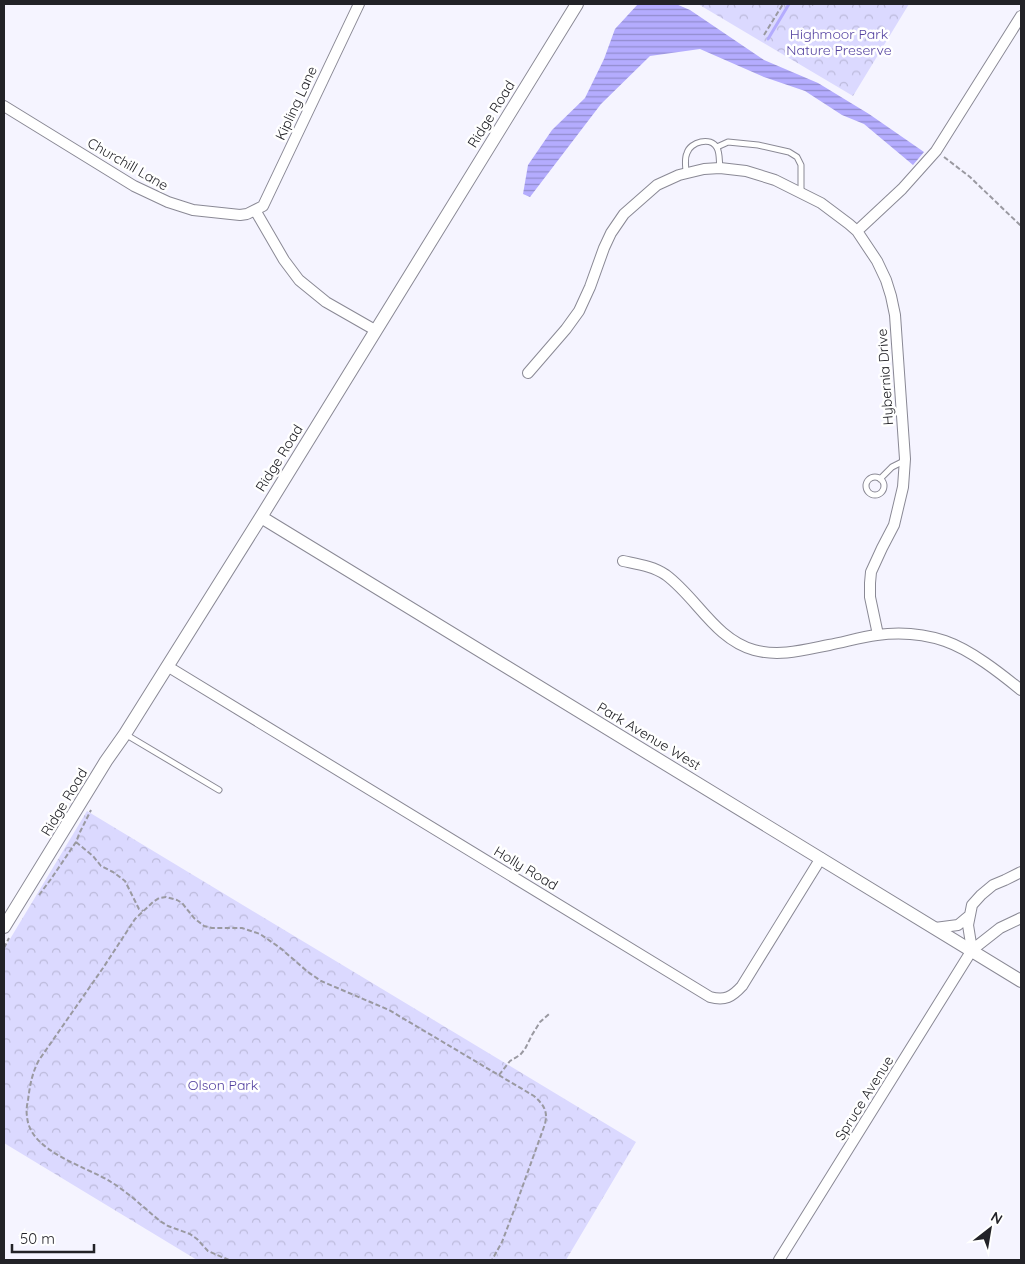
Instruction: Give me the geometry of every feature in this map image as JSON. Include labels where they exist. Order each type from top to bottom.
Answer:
[{"type":"street","name":"Kipling Lane","points":[[255,210],[263,206],[359,4]]},
{"type":"street","name":"Ridge Road","points":[[6,919],[125,734],[577,4]]},
{"type":"street","points":[[857,232],[934,154],[1021,16]]},
{"type":"street","name":"Churchill Lane","points":[[4,106],[134,186],[168,202],[193,210],[240,215],[255,210]]},
{"type":"street","name":"Hybernia Drive","points":[[528,373],[579,311],[604,248],[611,233],[624,214],[657,185],[686,173],[720,168],[746,171],[776,180],[821,203],[857,232],[878,261],[886,280],[895,315],[905,460],[903,487],[895,523],[871,572],[870,597],[878,630],[877,635]]},
{"type":"street","points":[[255,210],[298,280],[326,302],[375,330]]},
{"type":"street","name":"Park Avenue West","points":[[260,517],[1021,981]]},
{"type":"street","points":[[623,561],[640,564],[665,574],[727,636],[739,644],[752,649],[775,654],[801,651],[877,635],[919,635],[945,642],[971,654],[1021,688]]},
{"type":"street","name":"Holly Road","points":[[167,666],[710,997],[717,999],[730,997],[742,986],[821,858]]},
{"type":"street","points":[[1021,872],[993,885],[972,905],[968,925],[972,950],[1000,928],[1021,918]]},
{"type":"street","points":[[935,928],[958,925],[970,915]]},
{"type":"street","name":"Spruce Avenue","points":[[779,1260],[972,950]]},
{"type":"lane","points":[[686,173],[686,154],[689,147],[701,142],[714,144],[717,147],[720,168]]},
{"type":"lane","points":[[717,147],[728,142],[758,145],[789,152],[797,157],[801,165],[801,193]]},
{"type":"lane","points":[[880,479],[892,466],[905,460]]},
{"type":"lane","points":[[125,734],[218,790]]},
{"type":"path","points":[[764,34],[783,4]]},
{"type":"path","points":[[934,154],[970,177],[1021,225]]},
{"type":"path","points":[[76,842],[93,856],[101,866],[113,872],[124,881],[139,909],[143,911]]},
{"type":"path","points":[[229,1260],[208,1251],[190,1234],[160,1221],[110,1182],[64,1158],[40,1142],[33,1135],[26,1115],[31,1078],[39,1060],[136,919],[159,898],[172,898],[182,903],[194,918],[204,926],[212,928],[242,928],[260,934],[321,981],[389,1010],[534,1096],[544,1106],[546,1117],[517,1204],[502,1242],[492,1260]]},
{"type":"path","points":[[499,1075],[510,1061],[520,1055],[525,1049],[540,1022],[549,1014]]},
{"type":"green space","name":"Highmoor Park Nature Preserve","points":[[698,4],[909,4],[853,96]]},
{"type":"green space","name":"Olson Park","points":[[87,811],[636,1142],[566,1260],[197,1260],[4,1143],[4,949]]},
{"type":"shaded area","points":[[638,4],[676,4],[690,10],[764,60],[818,83],[869,114],[924,152],[913,165],[864,124],[842,115],[805,91],[764,77],[700,49],[650,56],[601,104],[530,197],[523,194],[528,165],[552,130],[585,98],[604,59],[615,29]]},
{"type":"waterway","points":[[768,39],[789,4]]}]
